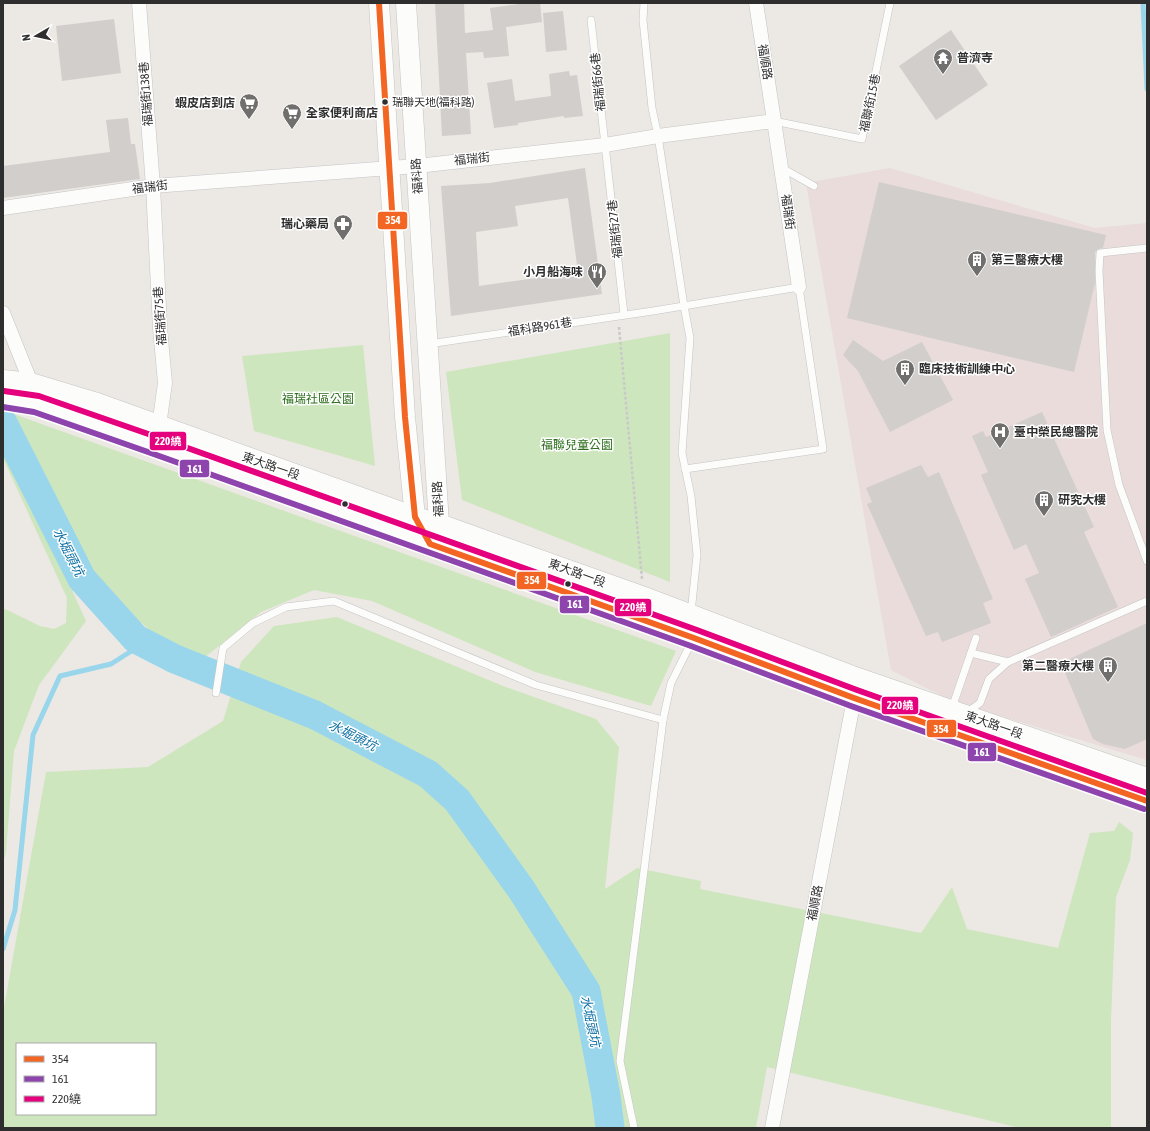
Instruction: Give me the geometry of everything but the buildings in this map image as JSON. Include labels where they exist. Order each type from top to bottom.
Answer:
[{"type":"street","name":"福瑞街138巷","points":[[139,3],[153,186]]},
{"type":"street","name":"福科路","points":[[379,3],[405,417],[415,517],[430,544]]},
{"type":"street","name":"福科路","points":[[406,3],[439,524],[430,544]]},
{"type":"street","name":"福順路","points":[[756,3],[774,121]]},
{"type":"street","name":"福瑞街","points":[[3,208],[153,186],[417,166],[605,145],[658,136],[774,121],[799,287]]},
{"type":"street","name":"福瑞街75巷","points":[[151,444],[159,426],[165,383],[160,328],[153,186]]},
{"type":"street","points":[[3,313],[31,382],[36,404]]},
{"type":"street","name":"東大路一段","points":[[3,380],[31,382],[94,402],[644,597],[858,678],[1147,778]]},
{"type":"street","name":"東大路一段","points":[[5,399],[36,404],[151,444],[694,638],[854,698],[1147,802]]},
{"type":"street","name":"福順路","points":[[772,1128],[858,678]]},
{"type":"street","points":[[956,733],[963,714]]},
{"type":"lane","points":[[634,1128],[620,1061],[663,720],[671,683],[694,638],[691,615],[697,555],[691,496],[682,453],[690,338],[658,136],[652,108],[643,20],[644,3]]},
{"type":"lane","name":"福聯街15巷","points":[[774,121],[862,139],[890,3]]},
{"type":"lane","name":"福瑞街66巷","points":[[591,20],[605,145]]},
{"type":"lane","name":"福瑞街27巷","points":[[605,145],[624,314]]},
{"type":"lane","points":[[782,168],[814,186]]},
{"type":"lane","points":[[1147,248],[1100,253],[1099,271],[1107,430],[1119,485],[1147,561]]},
{"type":"lane","points":[[685,470],[823,449],[799,287]]},
{"type":"lane","name":"福科路961巷","points":[[428,344],[624,314],[653,311],[799,287]]},
{"type":"lane","points":[[216,693],[223,648],[253,623],[286,607],[334,601],[536,685],[663,720]]},
{"type":"lane","points":[[976,638],[954,702],[963,714],[980,704],[990,679],[1008,662],[1147,601]]},
{"type":"lane","points":[[971,653],[1008,662]]},
{"type":"path","points":[[624,314],[619,328],[644,597]]},
{"type":"shaded area","name":"臺中榮民總醫院","points":[[890,168],[1095,228],[1147,223],[1147,760],[954,702],[891,670],[806,183]]},
{"type":"green space","name":"福聯兒童公園","points":[[670,333],[670,582],[462,500],[446,372]]},
{"type":"green space","name":"福瑞社區公園","points":[[363,345],[375,466],[254,431],[242,356]]},
{"type":"green space","points":[[8,412],[676,651],[651,706],[535,672],[372,601],[314,590],[261,612],[204,658],[169,647],[136,618],[106,584],[91,577]]},
{"type":"green space","points":[[3,439],[86,621],[39,685],[14,751],[6,852],[3,864],[3,608],[40,626],[54,629],[66,623],[67,598],[3,458]]},
{"type":"green space","points":[[337,617],[503,686],[596,719],[619,747],[605,889],[637,868],[701,881],[700,889],[921,933],[952,887],[967,929],[1058,948],[1090,833],[1114,831],[1119,822],[1133,833],[1130,860],[1116,897],[1111,1020],[1111,1128],[1020,1128],[767,1067],[756,1128],[3,1128],[3,1013],[46,772],[148,767],[223,721],[241,662],[274,626]]},
{"type":"waterway","points":[[1143,3],[1147,89]]},
{"type":"waterway","name":"水堀頭坑","points":[[3,423],[82,579],[136,639],[175,659],[315,715],[428,774],[457,800],[521,889],[586,991],[606,1096],[610,1128]]},
{"type":"waterway","points":[[3,949],[15,910],[33,735],[60,676],[111,664],[144,643]]},
{"type":"transit line","name":"354","points":[[379,3],[405,417],[415,517],[430,544],[694,638],[854,698],[1147,801]]},
{"type":"transit line","name":"220繞","points":[[4,391],[39,396],[154,436],[1147,793]]},
{"type":"transit line","name":"161","points":[[3,407],[34,412],[148,452],[691,646],[851,706],[1144,809]]},
{"type":"place","name":"普濟寺","points":[[943,75]]},
{"type":"place","name":"瑞聯天地(福科路)","points":[[385,102]]},
{"type":"place","name":"蝦皮店到店","points":[[249,120]]},
{"type":"place","name":"全家便利商店","points":[[292,130]]},
{"type":"place","name":"瑞心藥局","points":[[343,241]]},
{"type":"place","name":"第三醫療大樓","points":[[977,277]]},
{"type":"place","name":"小月船海味","points":[[597,289]]},
{"type":"place","name":"臨床技術訓練中心","points":[[905,386]]},
{"type":"place","name":"臺中榮民總醫院","points":[[1000,449]]},
{"type":"place","name":"研究大樓","points":[[1044,517]]},
{"type":"place","name":"第二醫療大樓","points":[[1108,683]]}]
